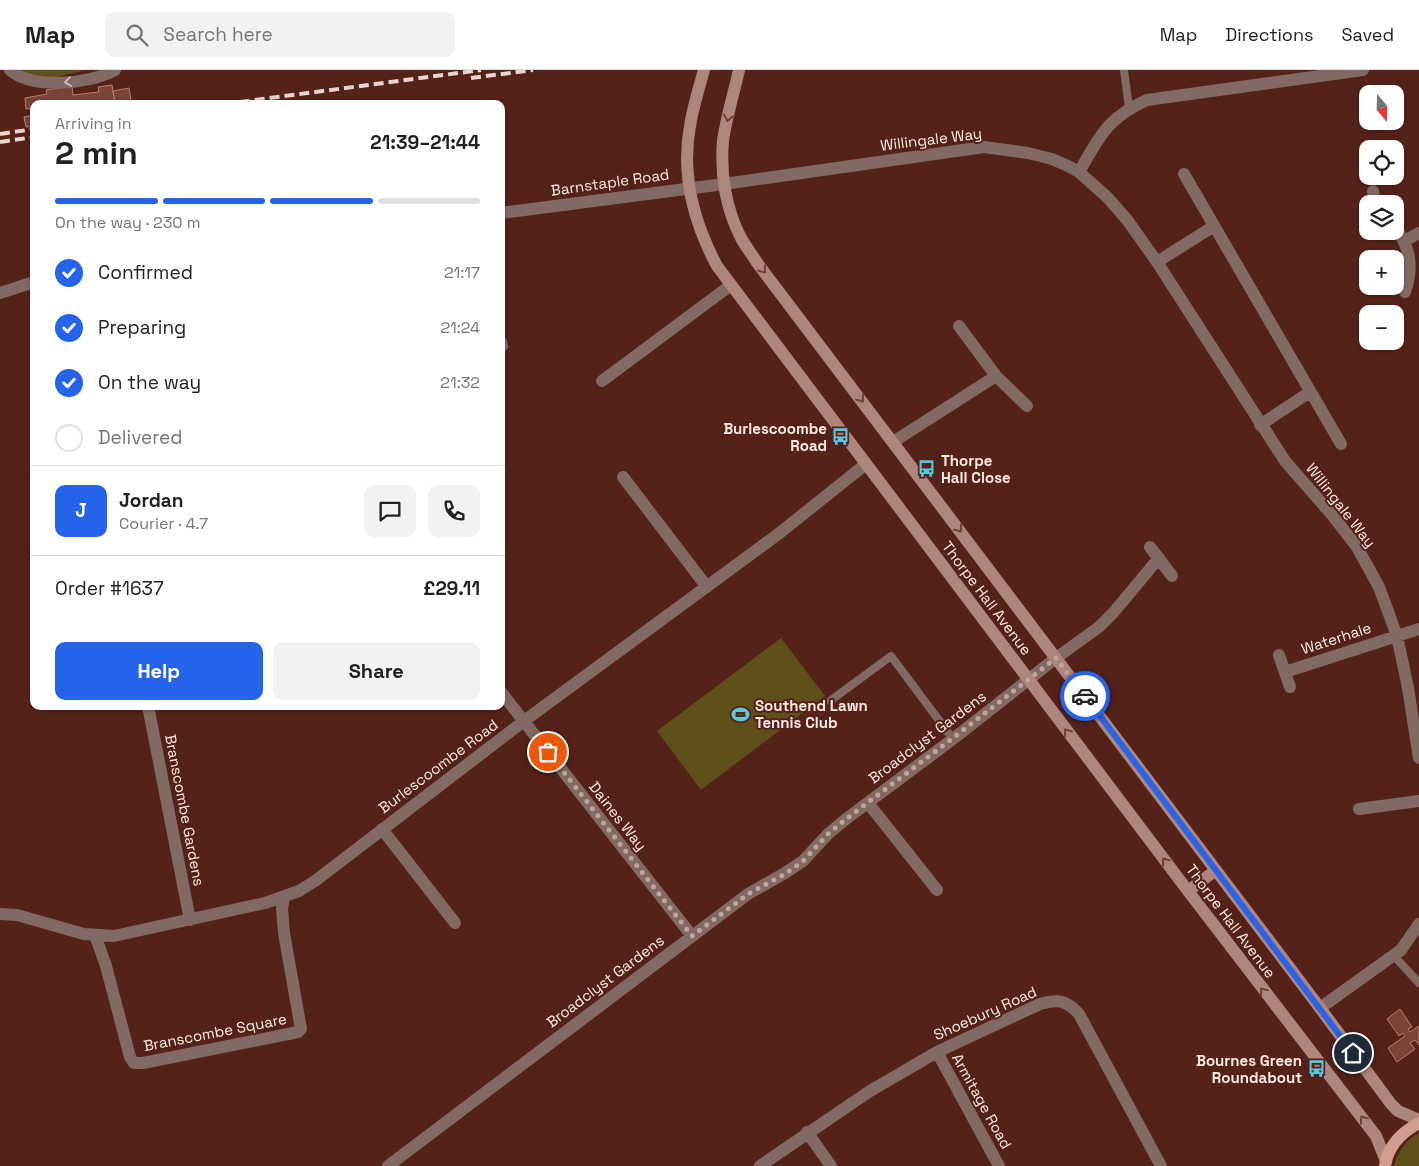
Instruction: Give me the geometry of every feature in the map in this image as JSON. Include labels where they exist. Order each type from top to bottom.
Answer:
[{"type":"main road","points":[[1386,1164],[1389,1151],[1397,1140],[1419,1121]]},
{"type":"street","points":[[10,70],[25,79],[41,83],[59,83],[104,76],[114,70]]},
{"type":"street","name":"Thorpe Hall Avenue","points":[[704,70],[690,126],[687,153],[689,188],[700,230],[717,266],[1028,680],[1376,1136],[1386,1164]]},
{"type":"street","name":"Thorpe Hall Avenue","points":[[739,70],[723,141],[724,184],[731,213],[742,239],[758,264],[1320,1008],[1390,1104],[1398,1111],[1419,1121]]},
{"type":"street","points":[[1079,172],[1102,132],[1114,119],[1129,108],[1147,100],[1363,70]]},
{"type":"street","name":"Willingale Way","points":[[724,184],[984,147],[1028,153],[1052,159],[1079,172],[1108,198],[1128,221],[1157,262],[1285,461],[1357,547],[1378,587],[1397,636],[1408,688],[1419,758]]},
{"type":"street","points":[[1184,174],[1341,444]]},
{"type":"street","name":"Barnstaple Road","points":[[505,212],[724,184]]},
{"type":"street","points":[[1157,262],[1214,226]]},
{"type":"street","points":[[1405,292],[1410,273],[1408,252],[1404,241],[1419,233]]},
{"type":"street","points":[[0,292],[30,283]]},
{"type":"street","points":[[602,381],[731,285]]},
{"type":"street","points":[[958,326],[996,376],[1027,406]]},
{"type":"street","points":[[893,442],[996,376]]},
{"type":"street","points":[[1260,424],[1310,392]]},
{"type":"street","name":"Burlescoombe Road","points":[[0,914],[17,915],[84,934],[114,936],[265,903],[299,891],[315,881],[524,721],[777,535],[866,464]]},
{"type":"street","points":[[623,477],[707,587]]},
{"type":"street","points":[[1150,547],[1172,576]]},
{"type":"street","name":"Broadclyst Gardens","points":[[388,1166],[748,894],[785,874],[803,861],[828,834],[1099,627],[1159,558]]},
{"type":"street","name":"Waterhale","points":[[1285,672],[1419,629]]},
{"type":"street","points":[[1279,655],[1290,687]]},
{"type":"street","name":"Daines Way","points":[[505,697],[692,936]]},
{"type":"street","name":"Branscombe Gardens","points":[[149,710],[190,920]]},
{"type":"street","points":[[1359,809],[1419,801]]},
{"type":"street","points":[[868,803],[937,890]]},
{"type":"street","points":[[382,829],[455,923]]},
{"type":"street","points":[[1188,891],[1216,870]]},
{"type":"street","name":"Branscombe Square","points":[[95,935],[106,966],[130,1057],[134,1063],[142,1064],[298,1032],[301,1029],[283,926],[282,909],[284,897]]},
{"type":"street","points":[[1320,1008],[1394,956],[1409,940],[1419,924]]},
{"type":"street","name":"Shoebury Road","points":[[760,1166],[870,1091],[937,1052],[1040,1004],[1062,1001],[1071,1005],[1080,1014],[1161,1166]]},
{"type":"street","name":"Armitage Road","points":[[937,1052],[999,1166]]},
{"type":"street","points":[[808,1132],[831,1166]]},
{"type":"lane","points":[[1124,70],[1129,108]]},
{"type":"lane","points":[[830,701],[890,656],[953,738]]},
{"type":"lane","points":[[1394,956],[1419,983]]},
{"type":"shaded area","points":[[15,70],[86,70],[48,79]]},
{"type":"shaded area","name":"Southend Lawn Tennis Club","points":[[781,638],[825,696],[701,790],[657,731]]},
{"type":"shaded area","points":[[1419,1133],[1419,1166],[1394,1166],[1403,1147]]},
{"type":"building","points":[[112,85],[114,100],[30,100],[30,108],[26,109],[25,98],[47,94],[46,90],[72,86],[73,95],[99,92],[98,87]]},
{"type":"building","points":[[129,88],[131,100],[114,100],[113,91]]},
{"type":"building","points":[[30,116],[30,126],[26,127],[24,117]]},
{"type":"building","points":[[1400,1009],[1412,1027],[1408,1029],[1410,1032],[1419,1026],[1419,1045],[1415,1040],[1410,1043],[1415,1049],[1397,1062],[1388,1048],[1405,1036],[1403,1033],[1399,1036],[1387,1019]]},
{"type":"railway","points":[[255,100],[481,70]]},
{"type":"railway","points":[[471,78],[533,70]]},
{"type":"railway","points":[[0,134],[30,130]]},
{"type":"railway","points":[[0,142],[30,138]]},
{"type":"way so far","points":[[548,752],[692,936],[748,894],[785,874],[803,861],[828,834],[846,819],[1056,658],[1085,696]]},
{"type":"place","name":"Burlescoombe Road","points":[[841,437]]},
{"type":"place","name":"Thorpe Hall Close","points":[[927,469]]},
{"type":"place","name":"Southend Lawn Tennis Club","points":[[741,714]]},
{"type":"place","name":"Bournes Green Roundabout","points":[[1316,1069]]},
{"type":"route","points":[[1085,696],[1353,1053]]}]
